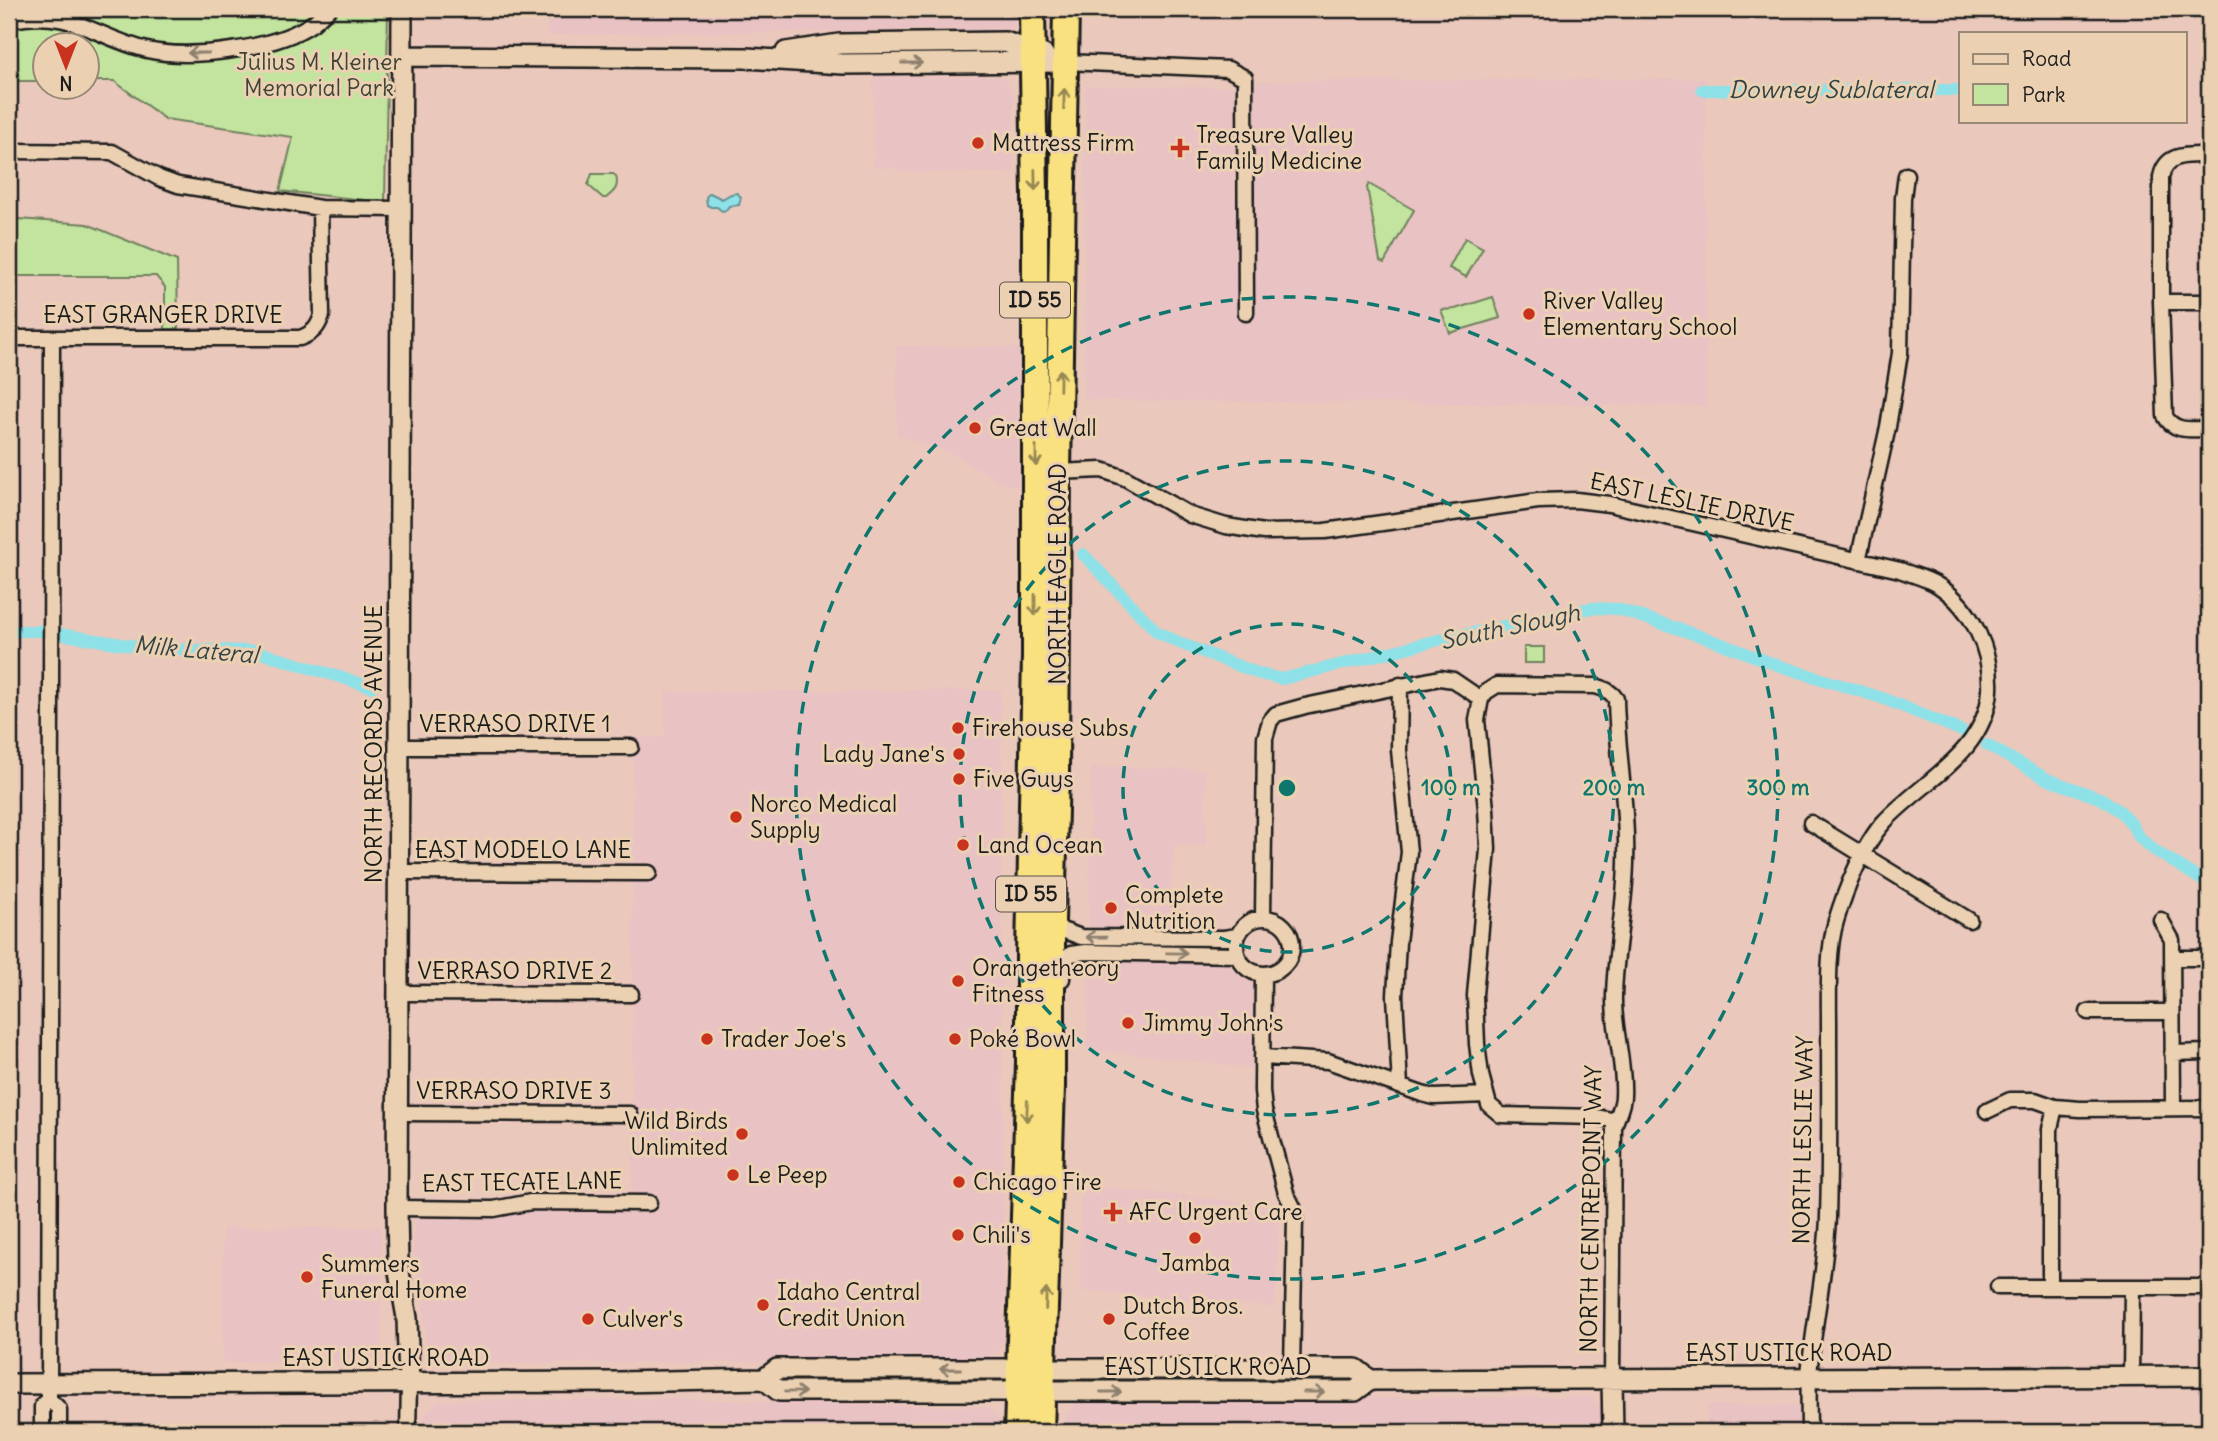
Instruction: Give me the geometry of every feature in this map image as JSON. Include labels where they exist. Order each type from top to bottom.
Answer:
[{"type":"highway","name":"NORTH EAGLE ROAD","points":[[1017,1432],[1029,1063],[1035,656],[1035,195],[1032,9]]},
{"type":"highway","name":"NORTH EAGLE ROAD","points":[[1041,1432],[1052,1086],[1052,921],[1066,9]]},
{"type":"highway","points":[[1035,656],[1045,667],[1044,803],[1055,818]]},
{"type":"highway","points":[[1033,834],[1044,839],[1044,915],[1052,921]]},
{"type":"main road","name":"NORTH RECORDS AVENUE","points":[[402,9],[397,1208],[398,1266],[407,1318],[409,1383]]},
{"type":"main road","points":[[402,56],[746,58],[843,64],[1032,57],[1065,62]]},
{"type":"main road","name":"EAST USTICK ROAD","points":[[1043,1380],[1356,1368],[1370,1380]]},
{"type":"main road","name":"EAST USTICK ROAD","points":[[9,1384],[49,1391],[764,1379],[777,1369],[1355,1391],[1370,1380],[2209,1376]]},
{"type":"main road","name":"NORTH CENTREPOINT WAY","points":[[1612,1379],[1613,1432]]},
{"type":"street","points":[[9,21],[28,17],[54,17],[148,50],[219,53],[288,35],[312,24],[329,9]]},
{"type":"street","points":[[1065,62],[1228,69],[1245,78],[1246,313]]},
{"type":"street","points":[[9,150],[112,152],[159,178],[178,185],[320,208],[401,209]]},
{"type":"street","points":[[2209,155],[2183,155],[2169,160],[2161,177],[2163,406],[2169,424],[2176,428],[2209,429]]},
{"type":"street","points":[[1858,561],[1888,428],[1900,353],[1903,198],[1906,174]]},
{"type":"street","name":"EAST GRANGER DRIVE","points":[[9,338],[300,338],[315,331],[322,315],[320,208]]},
{"type":"street","points":[[2161,302],[2209,302]]},
{"type":"street","points":[[42,1432],[42,1406],[49,1391],[52,338]]},
{"type":"street","name":"EAST LESLIE DRIVE","points":[[1058,472],[1102,470],[1125,478],[1191,515],[1226,526],[1264,532],[1325,531],[1538,501],[1576,500],[1609,504],[1900,570],[1937,585],[1971,618],[1987,657],[1990,677],[1986,712],[1971,742]]},
{"type":"street","points":[[1263,918],[1265,738],[1270,721],[1276,714],[1305,706],[1400,685],[1440,678],[1453,680],[1481,699],[1477,720],[1488,849],[1475,995],[1477,1044],[1489,1105],[1501,1115],[1597,1117],[1616,1121]]},
{"type":"street","points":[[1400,685],[1399,750],[1409,852],[1398,942],[1395,996],[1400,1086]]},
{"type":"street","name":"NORTH CENTREPOINT WAY","points":[[1481,699],[1497,685],[1595,686],[1613,694],[1616,699],[1621,776],[1626,807],[1626,863],[1614,998],[1623,1099],[1614,1126],[1612,1379]]},
{"type":"street","name":"NORTH LESLIE WAY","points":[[1809,1432],[1809,1377],[1828,1219],[1829,977],[1835,923],[1863,853],[1883,824],[1931,779],[1963,754],[1971,742]]},
{"type":"street","name":"VERRASO DRIVE 1","points":[[398,747],[632,747]]},
{"type":"street","points":[[1811,823],[1969,920]]},
{"type":"street","name":"EAST MODELO LANE","points":[[398,872],[649,873]]},
{"type":"street","points":[[1263,918],[1277,922],[1286,929],[1292,948],[1284,965],[1277,971],[1263,974],[1255,973],[1244,966],[1235,946],[1237,936],[1247,924],[1263,918]]},
{"type":"street","points":[[2161,920],[2172,940],[2173,1108]]},
{"type":"street","points":[[1052,921],[1062,930],[1081,937],[1237,936]]},
{"type":"street","points":[[1052,1086],[1061,1060],[1063,961],[1071,954],[1096,951],[1237,955]]},
{"type":"street","points":[[2172,958],[2209,958]]},
{"type":"street","points":[[1263,974],[1264,1110],[1295,1218],[1292,1369]]},
{"type":"street","name":"VERRASO DRIVE 2","points":[[398,993],[631,994]]},
{"type":"street","points":[[2088,1012],[2172,1012]]},
{"type":"street","points":[[2172,1053],[2209,1052]]},
{"type":"street","points":[[1262,1057],[1328,1061],[1434,1097],[1486,1095]]},
{"type":"street","points":[[1987,1111],[2010,1100],[2035,1100],[2055,1107],[2080,1109],[2209,1108]]},
{"type":"street","points":[[2050,1287],[2050,1129],[2055,1107]]},
{"type":"street","name":"VERRASO DRIVE 3","points":[[398,1113],[630,1114]]},
{"type":"street","name":"EAST TECATE LANE","points":[[397,1208],[494,1209],[531,1202],[649,1203]]},
{"type":"street","points":[[1998,1286],[2209,1287]]},
{"type":"street","points":[[2131,1376],[2132,1287]]},
{"type":"street","name":"NORTH RECORDS AVENUE","points":[[408,1432],[409,1383]]},
{"type":"street","points":[[49,1391],[59,1409],[59,1432]]},
{"type":"shaded area","points":[[547,9],[1014,9],[1014,29],[547,35]]},
{"type":"shaded area","points":[[873,71],[900,77],[1004,78],[1013,93],[1013,173],[898,172],[898,168],[874,167]]},
{"type":"shaded area","name":"River Valley Elementary School","points":[[1706,79],[1706,406],[1084,400],[1086,86],[1236,87],[1234,196],[1254,196],[1255,81]]},
{"type":"shaded area","points":[[897,346],[1019,347],[1018,485],[1005,485],[953,454],[897,435]]},
{"type":"shaded area","points":[[1001,690],[1004,1337],[999,1351],[985,1359],[464,1364],[464,1360],[434,1361],[426,1353],[425,1316],[414,1250],[414,1222],[418,1218],[494,1217],[527,1209],[632,1207],[633,738],[665,737],[665,692]]},
{"type":"shaded area","points":[[1091,766],[1205,770],[1206,846],[1173,845],[1170,925],[1222,927],[1221,960],[1229,962],[1238,974],[1253,984],[1252,1068],[1087,1049]]},
{"type":"shaded area","points":[[1088,1186],[1280,1206],[1275,1307],[1081,1290],[1080,1204]]},
{"type":"shaded area","points":[[381,1227],[381,1362],[223,1362],[223,1228]]},
{"type":"shaded area","points":[[1591,1397],[1603,1411],[1603,1432],[1056,1432],[1077,1400]]},
{"type":"shaded area","points":[[670,1399],[981,1407],[989,1409],[1005,1428],[1005,1432],[422,1432],[423,1416],[439,1401]]},
{"type":"shaded area","points":[[1707,1405],[1799,1405],[1800,1432],[1707,1432]]},
{"type":"green space","name":"Julius M. Kleiner Memorial Park","points":[[9,9],[388,9],[385,202],[280,191],[293,137],[165,119],[114,81],[102,81],[102,32],[32,32],[32,81],[9,81]]},
{"type":"green space","points":[[592,174],[616,176],[616,188],[606,198],[588,185]]},
{"type":"green space","points":[[1369,184],[1414,210],[1384,263],[1380,261],[1367,187]]},
{"type":"green space","points":[[18,219],[87,224],[177,261],[178,329],[165,329],[165,287],[156,276],[9,276],[9,223]]},
{"type":"green space","points":[[1465,238],[1483,248],[1466,277],[1449,268]]},
{"type":"green space","points":[[1493,297],[1500,318],[1450,333],[1441,310],[1455,309]]},
{"type":"green space","points":[[1524,647],[1544,647],[1544,663],[1524,663]]},
{"type":"water","points":[[710,193],[722,199],[737,193],[741,197],[739,205],[729,206],[722,211],[711,207],[707,205],[706,197]]},
{"type":"waterway","name":"Downey Sublateral","points":[[1702,90],[1959,90]]},
{"type":"waterway","name":"South Slough","points":[[1083,554],[1157,632],[1260,674],[1282,679],[1430,642],[1574,611],[1593,608],[1618,609],[1777,665],[1882,698],[1962,731]]},
{"type":"waterway","name":"Milk Lateral","points":[[9,631],[42,631]]},
{"type":"waterway","name":"Milk Lateral","points":[[59,634],[153,649],[255,651],[372,687]]},
{"type":"waterway","name":"South Slough","points":[[1987,745],[2047,779],[2102,799],[2121,812],[2138,836],[2154,850],[2209,882]]},
{"type":"place","name":"Mattress Firm","points":[[978,143]]},
{"type":"place","name":"Treasure Valley Family Medicine","points":[[1180,148]]},
{"type":"place","name":"River Valley Elementary School","points":[[1529,314]]},
{"type":"place","name":"Great Wall","points":[[975,428]]},
{"type":"place","name":"Firehouse Subs","points":[[958,728]]},
{"type":"place","name":"Lady Jane's","points":[[959,754]]},
{"type":"place","name":"Five Guys","points":[[959,779]]},
{"type":"place","name":"Norco Medical Supply","points":[[736,817]]},
{"type":"place","name":"Land Ocean","points":[[963,845]]},
{"type":"place","name":"Complete Nutrition","points":[[1111,908]]},
{"type":"place","name":"Orangetheory Fitness","points":[[958,981]]},
{"type":"place","name":"Jimmy John's","points":[[1128,1023]]},
{"type":"place","name":"Trader Joe's","points":[[707,1039]]},
{"type":"place","name":"Poké Bowl","points":[[955,1039]]},
{"type":"place","name":"Wild Birds Unlimited","points":[[742,1134]]},
{"type":"place","name":"Le Peep","points":[[733,1175]]},
{"type":"place","name":"Chicago Fire","points":[[959,1182]]},
{"type":"place","name":"AFC Urgent Care","points":[[1113,1212]]},
{"type":"place","name":"Chili's","points":[[958,1235]]},
{"type":"place","name":"Jamba","points":[[1195,1238]]},
{"type":"place","name":"Summers Funeral Home","points":[[307,1277]]},
{"type":"place","name":"Idaho Central Credit Union","points":[[763,1305]]},
{"type":"place","name":"Culver's","points":[[588,1319]]},
{"type":"place","name":"Dutch Bros. Coffee","points":[[1109,1319]]}]
